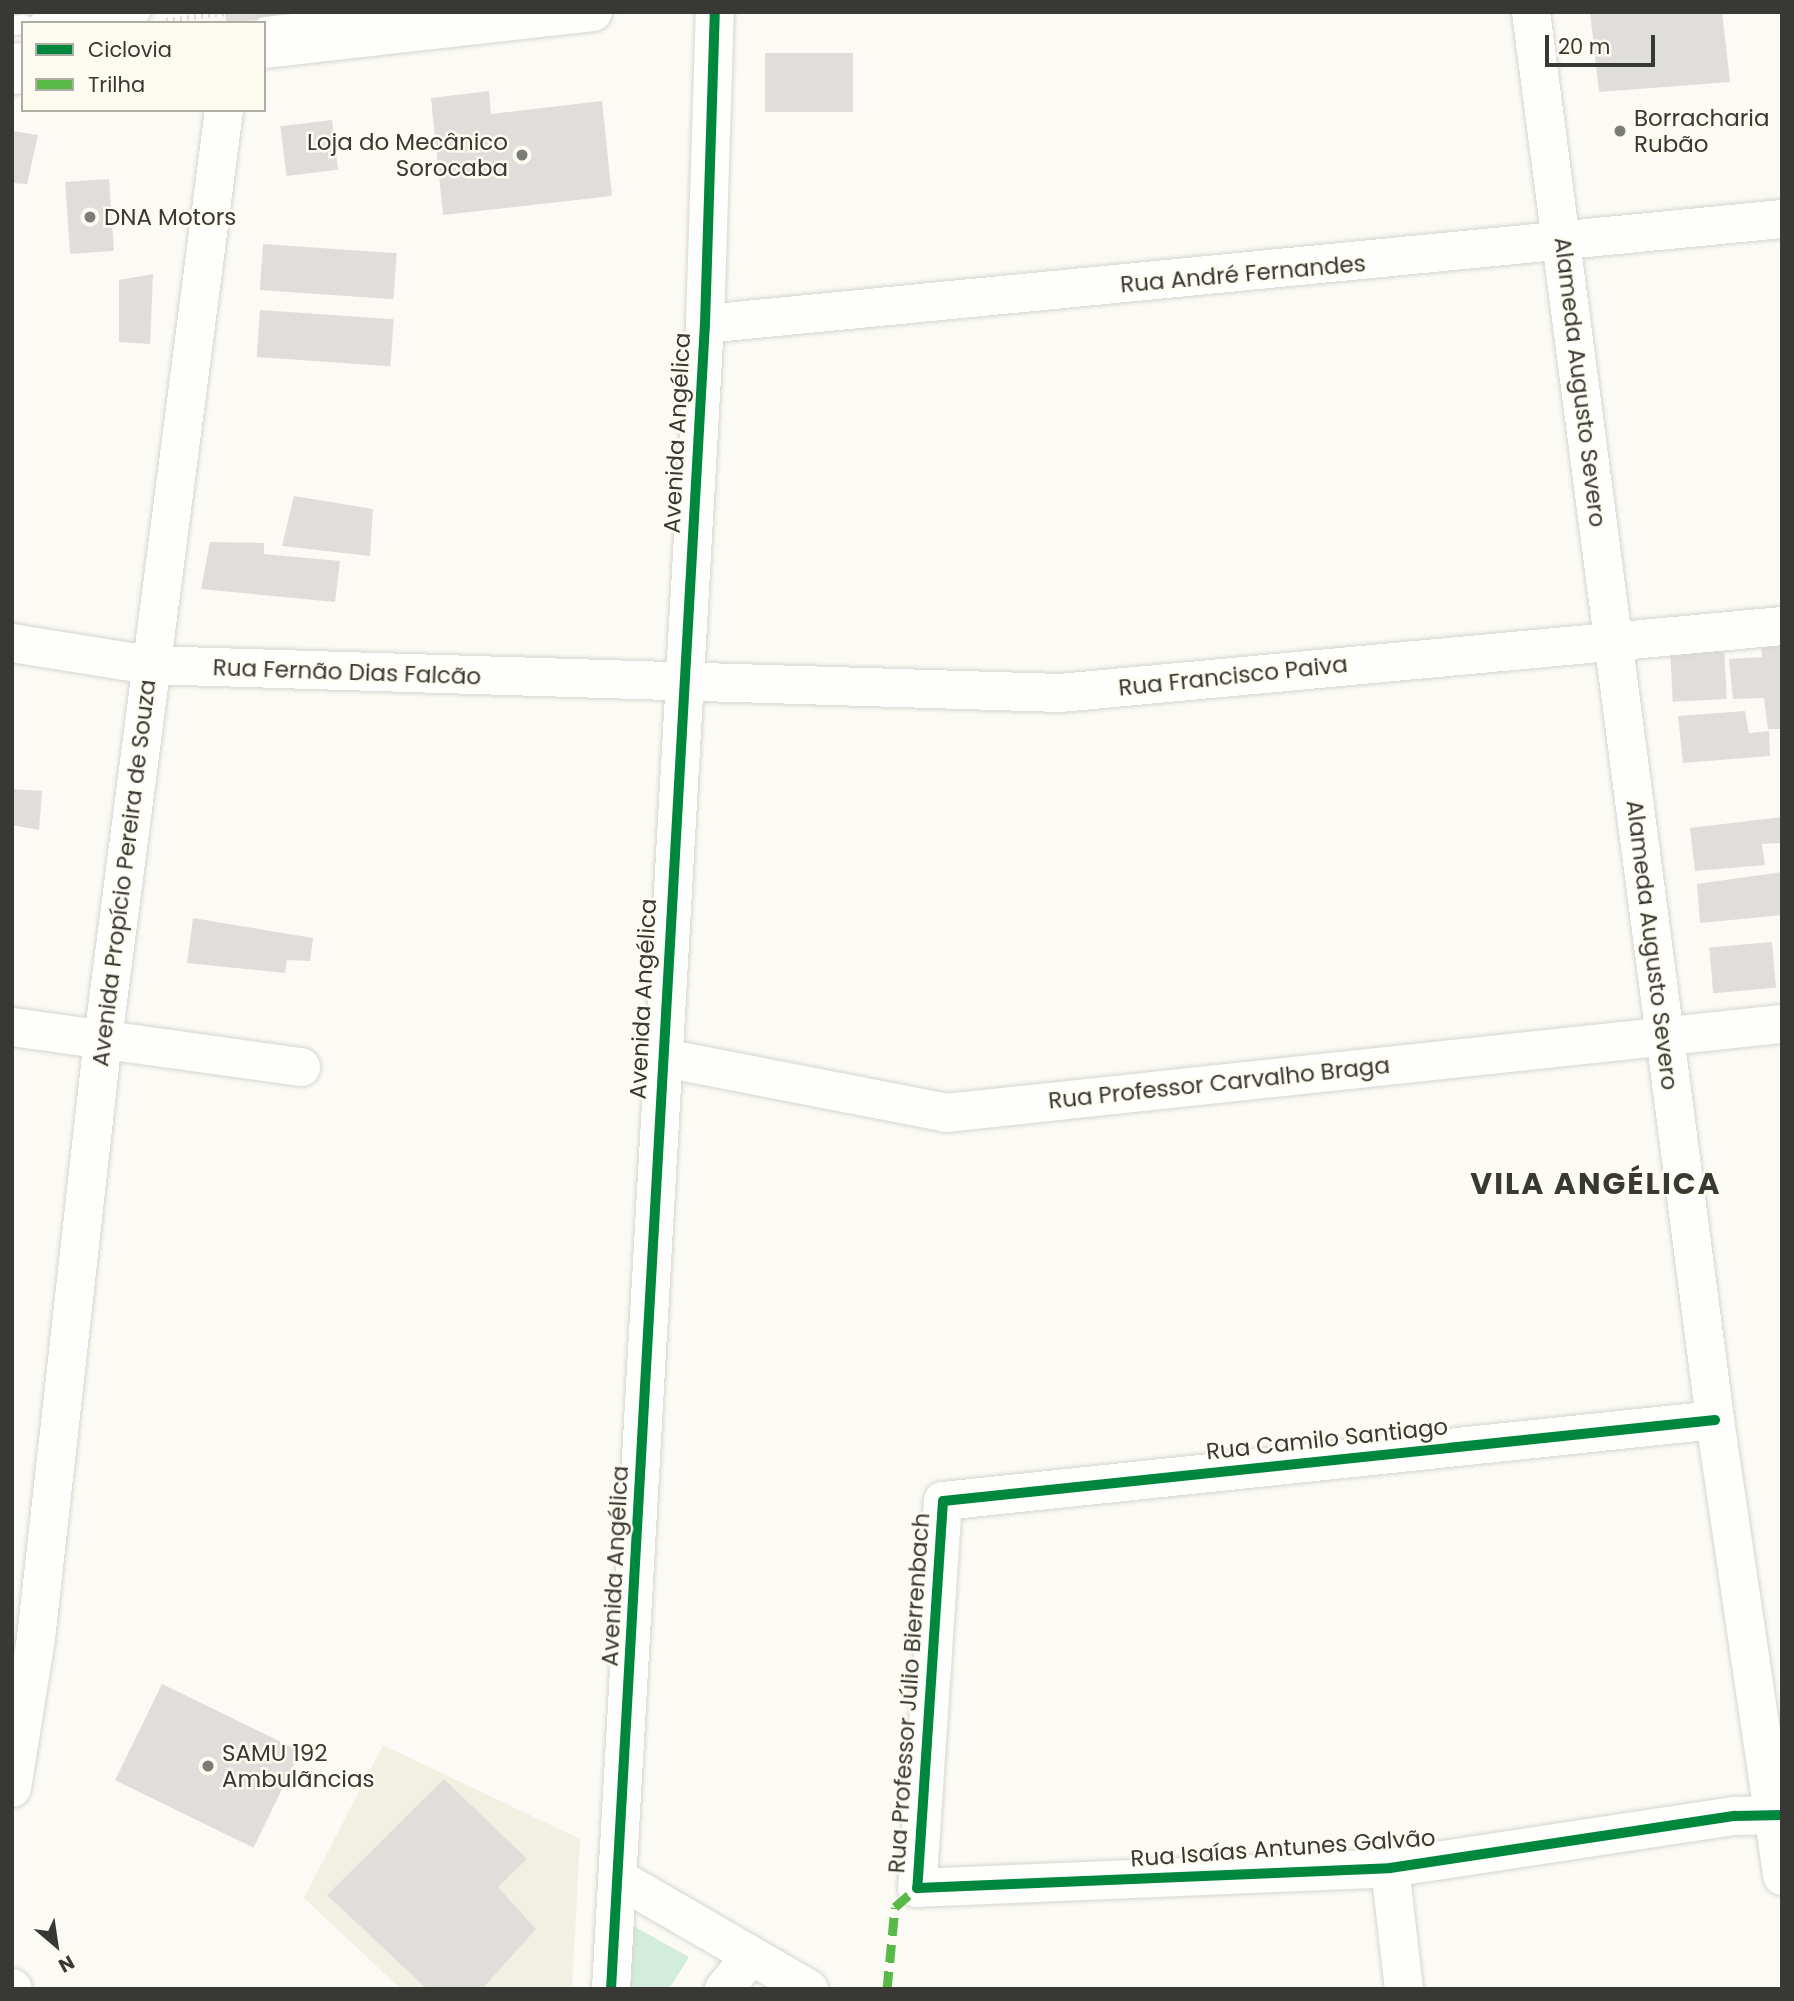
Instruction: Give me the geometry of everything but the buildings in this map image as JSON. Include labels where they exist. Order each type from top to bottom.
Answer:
[{"type":"street","points":[[266,49],[593,12]]},
{"type":"street","name":"Avenida Angélica","points":[[611,1989],[621,1880],[659,1057],[705,324],[715,12]]},
{"type":"street","name":"Alameda Augusto Severo","points":[[1531,12],[1715,1420],[1778,1815],[1782,1876]]},
{"type":"street","name":"Avenida Propício Pereira de Souza","points":[[12,1788],[24,1649],[149,665],[224,112]]},
{"type":"street","name":"Rua André Fernandes","points":[[705,324],[1563,244],[1782,219]]},
{"type":"street","name":"Rua Francisco Paiva","points":[[683,683],[1060,693],[1612,638],[1782,626]]},
{"type":"street","name":"Rua Fernão Dias Falcão","points":[[12,643],[149,665],[683,683]]},
{"type":"street","name":"Rua Professor Carvalho Braga","points":[[659,1057],[946,1113],[1782,1024]]},
{"type":"street","points":[[12,1027],[301,1067]]},
{"type":"street","name":"Rua Camilo Santiago","points":[[943,1501],[1715,1420]]},
{"type":"street","name":"Rua Professor Júlio Bierrenbach","points":[[917,1888],[943,1501]]},
{"type":"street","name":"Rua Isaías Antunes Galvão","points":[[917,1888],[1390,1868],[1735,1816],[1778,1815]]},
{"type":"street","points":[[1390,1868],[1404,1989]]},
{"type":"street","points":[[621,1880],[808,1989]]},
{"type":"street","points":[[724,1989],[751,1956]]},
{"type":"lane","points":[[56,21],[141,12]]},
{"type":"lane","points":[[266,26],[396,12]]},
{"type":"path","points":[[162,21],[225,13]]},
{"type":"shaded area","points":[[383,1745],[580,1839],[572,1989],[401,1989],[304,1898]]},
{"type":"green space","points":[[626,1922],[689,1957],[669,1989],[630,1989]]},
{"type":"marked path","points":[[887,1989],[895,1907],[917,1888]]},
{"type":"cycle path","points":[[611,1989],[705,324],[715,12]]},
{"type":"cycle path","points":[[1715,1420],[943,1501],[917,1888],[1390,1868],[1735,1816],[1782,1815]]},
{"type":"place","name":"Borracharia Rubão","points":[[1620,131]]},
{"type":"place","name":"Loja do Mecânico Sorocaba","points":[[522,155]]},
{"type":"place","name":"DNA Motors","points":[[90,217]]},
{"type":"place","name":"SAMU 192 Ambulãncias","points":[[208,1766]]},
{"type":"district","name":"VILA ANGÉLICA","points":[[1596,1184]]}]
